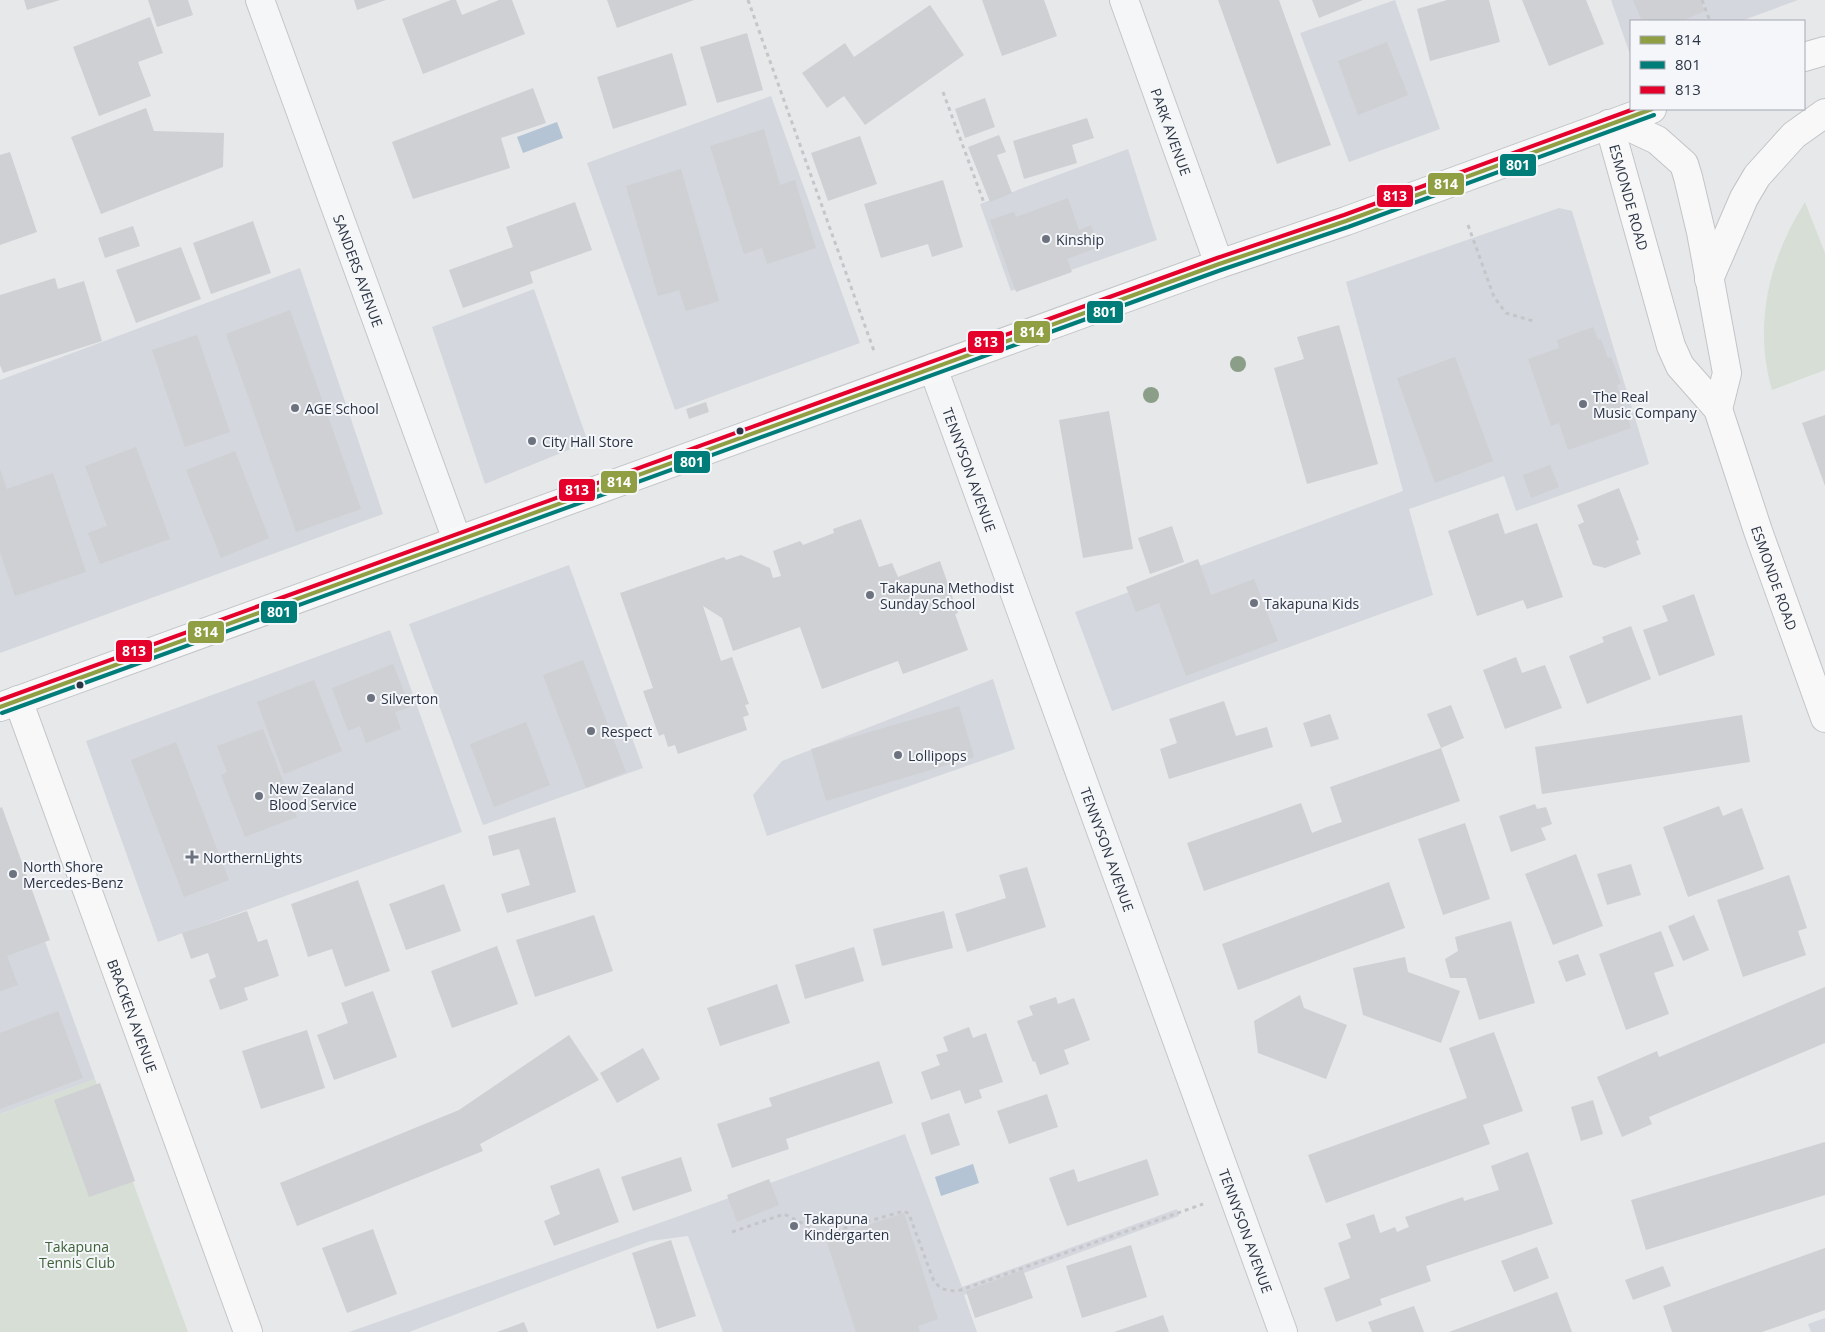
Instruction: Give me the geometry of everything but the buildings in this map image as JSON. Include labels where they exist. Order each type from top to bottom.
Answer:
[{"type":"main road","points":[[1805,58],[1825,51]]},
{"type":"main road","points":[[9,703],[1649,110]]},
{"type":"main road","points":[[1708,279],[1744,198],[1757,176],[1794,135],[1825,114]]},
{"type":"main road","name":"ESMONDE ROAD","points":[[1718,408],[1727,373],[1708,279],[1701,232],[1684,164],[1657,140],[1627,126],[1610,124],[1671,346],[1680,366],[1718,408],[1758,531],[1825,718]]},
{"type":"main road","name":"BRACKEN AVENUE","points":[[9,703],[248,1332]]},
{"type":"street","name":"SANDERS AVENUE","points":[[260,0],[457,540]]},
{"type":"street","name":"PARK AVENUE","points":[[1124,0],[1219,264]]},
{"type":"street","name":"TENNYSON AVENUE","points":[[933,368],[1284,1332]]},
{"type":"path","points":[[748,0],[874,351]]},
{"type":"path","points":[[1702,0],[1710,20]]},
{"type":"path","points":[[943,92],[984,203]]},
{"type":"path","points":[[1468,225],[1494,297],[1506,313],[1533,321]]},
{"type":"path","points":[[732,1232],[784,1214],[824,1234],[904,1211],[909,1214],[936,1284],[951,1291],[961,1290],[1206,1203]]},
{"type":"shaded area","points":[[1395,0],[1440,129],[1349,162],[1300,33]]},
{"type":"shaded area","points":[[1611,0],[1798,0],[1744,20],[1630,20],[1630,54]]},
{"type":"shaded area","points":[[771,96],[860,343],[675,410],[587,163]]},
{"type":"shaded area","points":[[1128,149],[1157,240],[1011,291],[980,204]]},
{"type":"shaded area","points":[[1559,208],[1572,211],[1649,464],[1516,511],[1504,476],[1409,509],[1433,595],[1112,711],[1075,612],[1403,491],[1346,282]]},
{"type":"shaded area","points":[[300,268],[383,514],[0,653],[0,380]]},
{"type":"shaded area","points":[[534,289],[588,442],[485,484],[432,327]]},
{"type":"shaded area","points":[[569,565],[643,768],[483,825],[409,624]]},
{"type":"shaded area","points":[[390,630],[462,832],[158,942],[86,741]]},
{"type":"shaded area","name":"Lollipops","points":[[993,679],[1015,749],[767,836],[753,795],[782,761]]},
{"type":"shaded area","points":[[0,818],[95,1079],[0,1114]]},
{"type":"shaded area","name":"Takapuna Kindergarten","points":[[905,1134],[962,1287],[1177,1209],[1179,1216],[964,1295],[977,1332],[723,1332],[688,1236],[650,1241],[409,1332],[349,1332],[682,1215]]},
{"type":"shaded area","points":[[1825,1318],[1825,1332],[1811,1332],[1808,1324]]},
{"type":"green space","points":[[1805,202],[1825,253],[1825,370],[1772,390],[1766,365],[1764,341],[1768,293],[1782,246]]},
{"type":"green space","name":"Takapuna Tennis Club","points":[[95,1079],[188,1332],[0,1332],[0,1114]]},
{"type":"water","points":[[557,122],[563,138],[523,153],[517,137]]},
{"type":"water","points":[[973,1164],[979,1183],[941,1196],[935,1177]]},
{"type":"transit line","name":"813","points":[[0,700],[1217,258],[1344,215],[1631,110]]},
{"type":"transit line","name":"814","points":[[0,707],[1219,264],[1346,221],[1649,110]]},
{"type":"transit line","name":"801","points":[[2,713],[1221,270],[1348,227],[1654,115]]},
{"type":"place","name":"Kinship","points":[[1046,239]]},
{"type":"place","name":"The Real Music Company","points":[[1583,404]]},
{"type":"place","name":"AGE School","points":[[295,408]]},
{"type":"place","name":"City Hall Store","points":[[532,441]]},
{"type":"place","name":"Takapuna Methodist Sunday School","points":[[870,595]]},
{"type":"place","name":"Takapuna Kids","points":[[1254,603]]},
{"type":"place","name":"Silverton","points":[[371,698]]},
{"type":"place","name":"Respect","points":[[591,731]]},
{"type":"place","name":"Lollipops","points":[[898,755]]},
{"type":"place","name":"New Zealand Blood Service","points":[[259,796]]},
{"type":"place","name":"NorthernLights","points":[[192,857]]},
{"type":"place","name":"North Shore Mercedes-Benz","points":[[13,874]]},
{"type":"place","name":"Takapuna Kindergarten","points":[[794,1226]]}]
